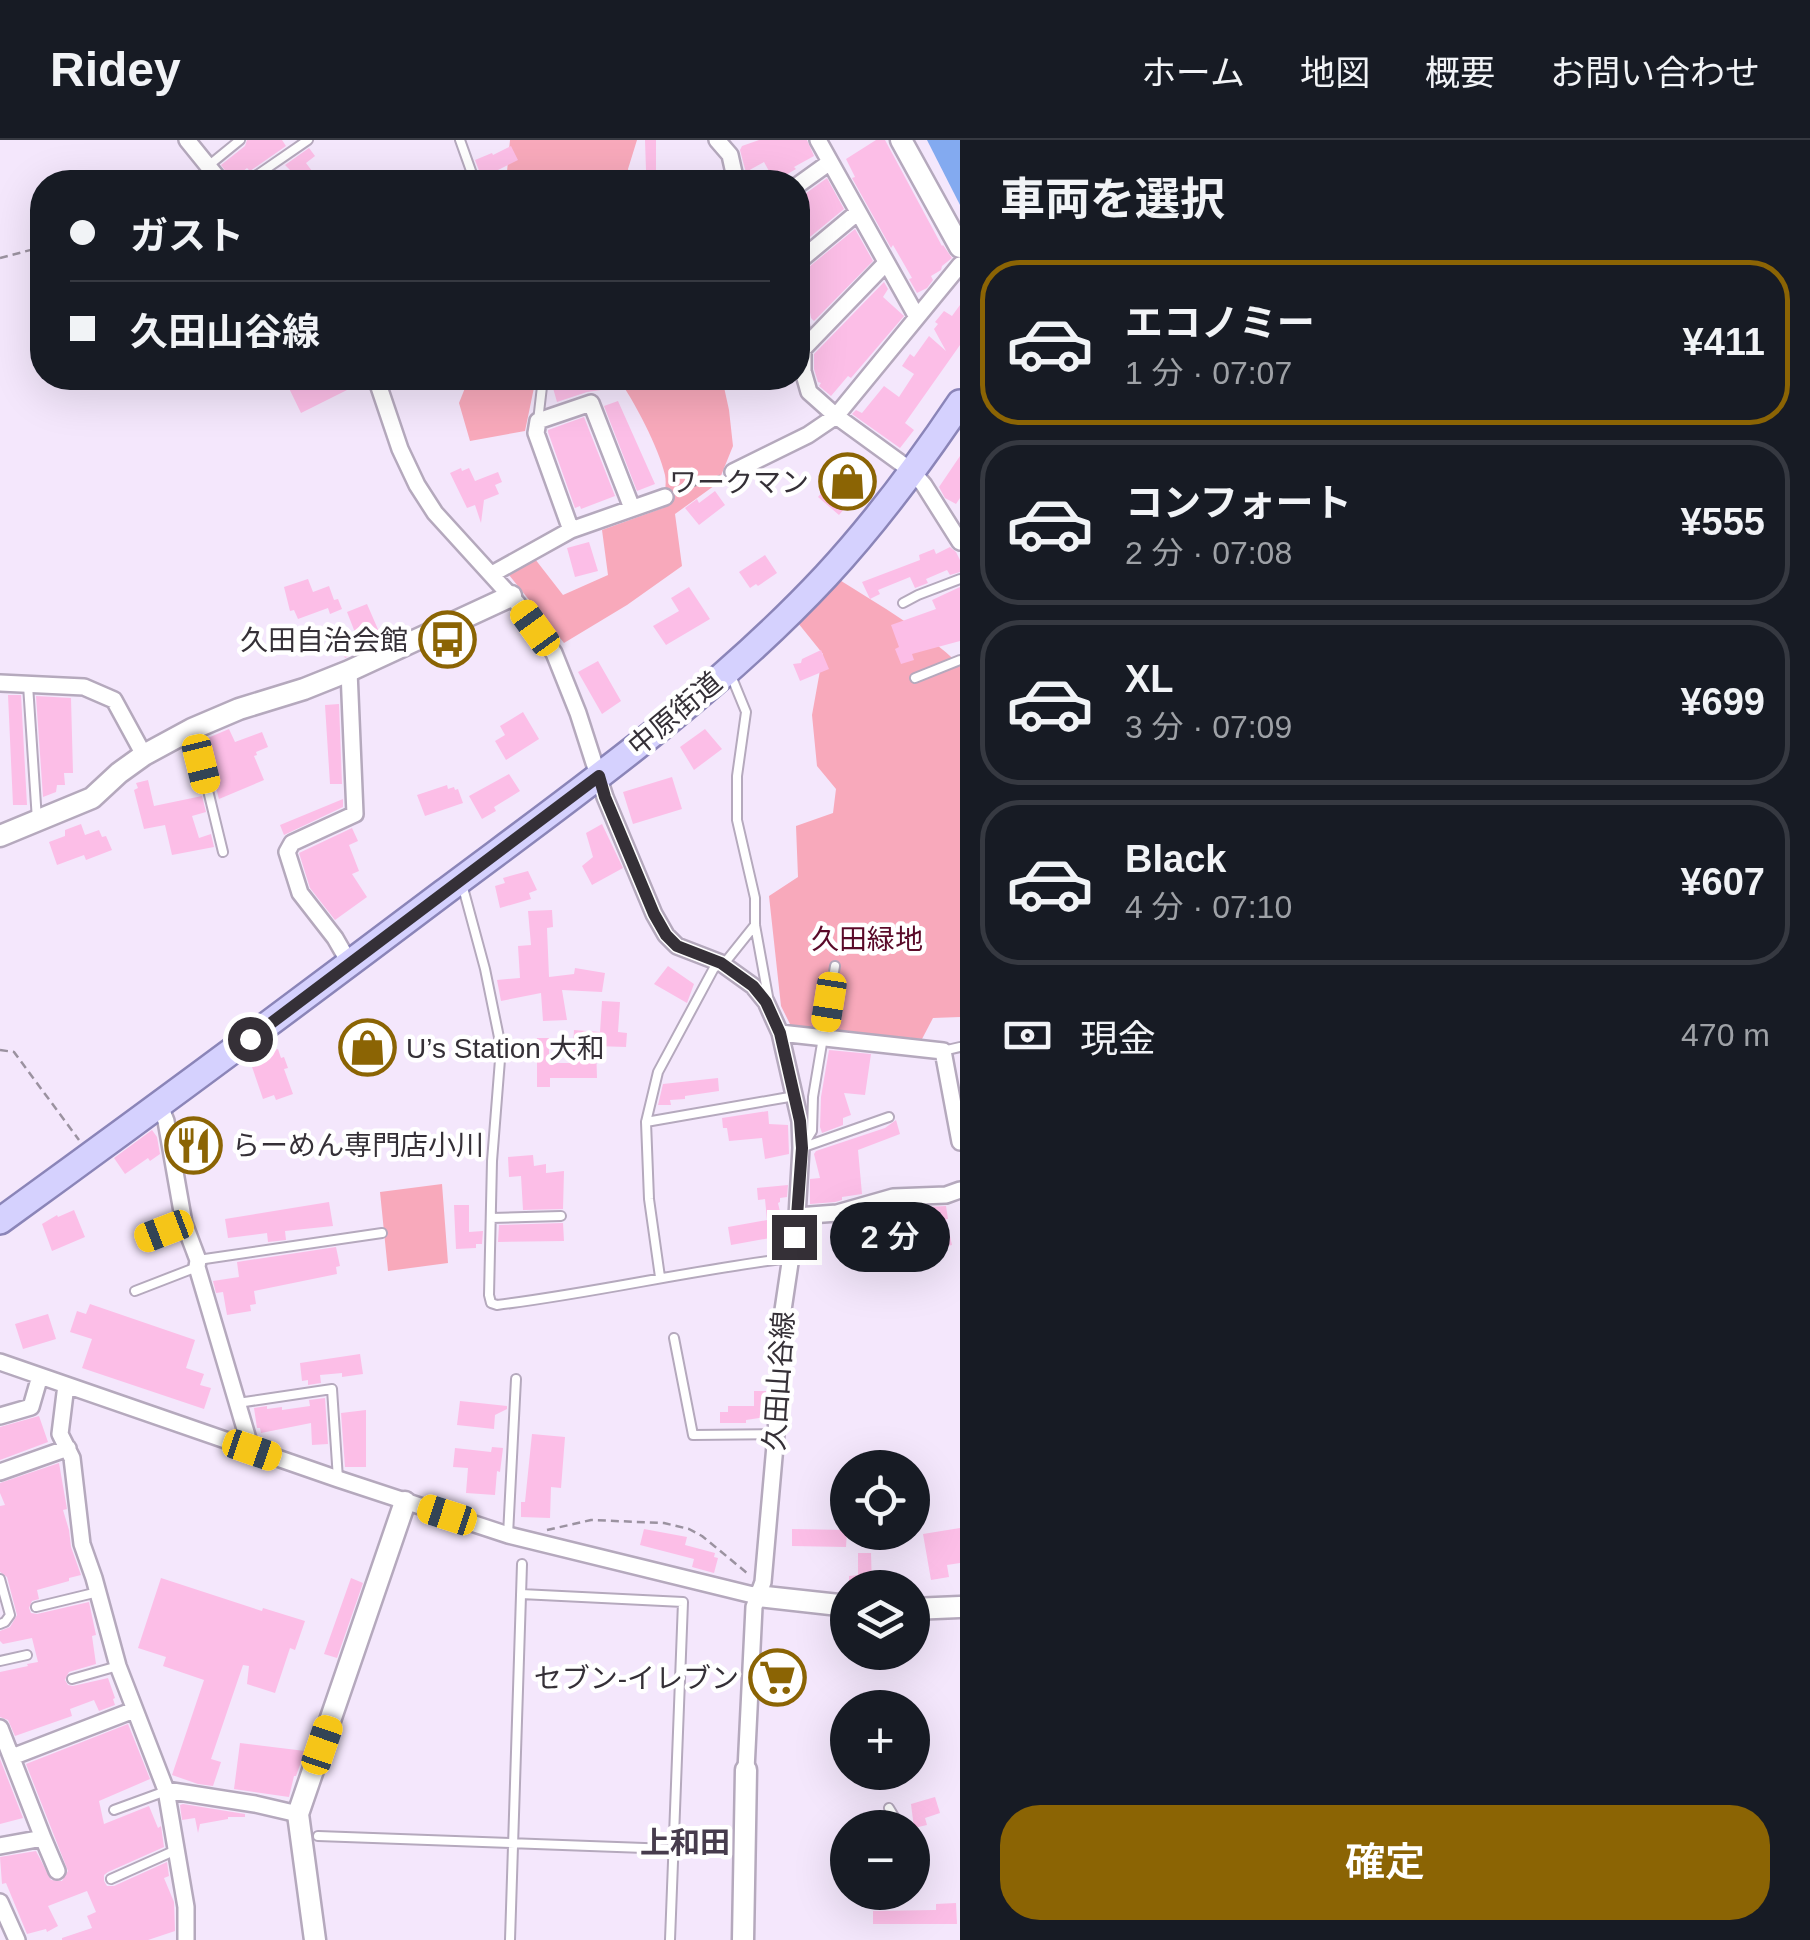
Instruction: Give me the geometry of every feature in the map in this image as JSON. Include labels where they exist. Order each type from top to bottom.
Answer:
[{"type":"main road","name":"中原街道","points":[[0,1220],[160,1106],[599,776],[728,669],[825,577],[881,513],[960,403]]},
{"type":"street","points":[[187,140],[211,170]]},
{"type":"street","points":[[733,170],[730,155],[722,145],[744,140]]},
{"type":"street","points":[[818,140],[917,317]]},
{"type":"street","points":[[901,140],[960,247]]},
{"type":"street","points":[[810,176],[830,162]]},
{"type":"street","points":[[810,252],[858,212]]},
{"type":"street","points":[[810,343],[886,264]]},
{"type":"street","points":[[732,472],[808,436],[836,416],[960,265]]},
{"type":"street","name":"久田山谷線","points":[[380,390],[400,449],[435,513],[511,596],[554,653],[605,797],[666,935],[677,946],[721,963],[753,986],[766,1002],[780,1033],[795,1096],[802,1148],[783,1310],[763,1582],[755,1587],[743,1940]]},
{"type":"street","points":[[809,390],[836,416],[913,472],[959,538]]},
{"type":"street","points":[[571,530],[536,433],[538,421],[591,404],[632,508]]},
{"type":"street","points":[[492,574],[571,530],[665,497]]},
{"type":"street","points":[[0,836],[92,798],[144,755],[192,729],[239,709],[304,689],[511,596]]},
{"type":"street","points":[[349,670],[355,814],[292,844],[287,852],[300,894],[350,964]]},
{"type":"street","points":[[0,683],[84,688],[114,700],[144,755]]},
{"type":"street","points":[[780,1033],[943,1051],[956,1102],[960,1142]]},
{"type":"street","points":[[160,1106],[184,1224],[252,1450]]},
{"type":"street","points":[[797,1216],[837,1213],[892,1197],[946,1195],[960,1190]]},
{"type":"street","points":[[0,1362],[515,1536],[710,1586],[755,1587],[830,1602]]},
{"type":"street","points":[[0,1416],[31,1407],[40,1376]]},
{"type":"street","points":[[66,1384],[60,1434],[68,1448],[76,1487],[82,1544],[118,1666],[166,1790],[186,1907],[183,1939]]},
{"type":"street","points":[[0,1472],[68,1448]]},
{"type":"street","points":[[315,1940],[298,1814],[405,1502]]},
{"type":"street","points":[[930,1608],[960,1607]]},
{"type":"street","points":[[12,1757],[134,1710]]},
{"type":"street","points":[[0,1728],[56,1871]]},
{"type":"street","points":[[166,1790],[298,1814]]},
{"type":"street","points":[[0,1846],[43,1838]]},
{"type":"street","points":[[0,1902],[3,1920],[16,1940]]},
{"type":"lane","points":[[208,166],[240,140]]},
{"type":"lane","points":[[264,170],[308,140]]},
{"type":"lane","points":[[460,140],[471,170]]},
{"type":"lane","points":[[538,421],[542,390]]},
{"type":"lane","points":[[903,603],[960,579]]},
{"type":"lane","points":[[914,678],[960,660]]},
{"type":"lane","points":[[728,669],[746,712],[737,776],[737,820],[772,1015]]},
{"type":"lane","points":[[28,684],[37,822]]},
{"type":"lane","points":[[192,729],[223,852]]},
{"type":"lane","points":[[461,880],[501,1047],[492,1161],[491,1303],[573,1296],[660,1277],[790,1258]]},
{"type":"lane","points":[[660,1277],[649,1199],[646,1122],[658,1072],[714,968],[727,960],[754,925]]},
{"type":"lane","points":[[802,1148],[812,1131],[834,966]]},
{"type":"lane","points":[[943,1051],[960,1047]]},
{"type":"lane","points":[[646,1122],[795,1096]]},
{"type":"lane","points":[[802,1148],[888,1117]]},
{"type":"lane","points":[[492,1218],[561,1216]]},
{"type":"lane","points":[[144,1238],[184,1224]]},
{"type":"lane","points":[[135,1291],[197,1264],[382,1233]]},
{"type":"lane","points":[[674,1338],[693,1435],[776,1434]]},
{"type":"lane","points":[[515,1536],[516,1380]]},
{"type":"lane","points":[[238,1403],[332,1389],[338,1479]]},
{"type":"lane","points":[[510,1940],[522,1564]]},
{"type":"lane","points":[[0,1579],[10,1615],[0,1624]]},
{"type":"lane","points":[[36,1606],[98,1592]]},
{"type":"lane","points":[[521,1594],[683,1602],[670,1940]]},
{"type":"lane","points":[[0,1661],[27,1654]]},
{"type":"lane","points":[[72,1678],[118,1666]]},
{"type":"lane","points":[[114,1810],[166,1790]]},
{"type":"lane","points":[[318,1836],[726,1851]]},
{"type":"lane","points":[[111,1878],[176,1850]]},
{"type":"path","points":[[0,258],[30,249]]},
{"type":"path","points":[[665,497],[732,472]]},
{"type":"path","points":[[0,1050],[14,1052],[90,1156]]},
{"type":"path","points":[[515,1536],[591,1520],[664,1523],[702,1536],[755,1587]]},
{"type":"green space","points":[[510,140],[637,140],[628,170],[507,170]]},
{"type":"green space","points":[[464,390],[534,390],[525,431],[470,441],[459,403]]},
{"type":"green space","points":[[625,390],[725,390],[733,446],[718,483],[675,514],[682,566],[564,643],[509,575],[535,559],[563,595],[608,575],[602,530],[663,508],[666,483],[662,464]]},
{"type":"green space","name":"久田緑地","points":[[838,579],[916,630],[960,665],[960,1017],[933,1018],[922,1039],[791,1026],[781,1006],[769,896],[798,877],[796,826],[833,813],[836,789],[817,766],[812,715],[823,654],[798,623]]},
{"type":"green space","points":[[442,1184],[448,1263],[388,1271],[380,1192]]},
{"type":"water","points":[[927,140],[960,140],[960,205]]},
{"type":"building","points":[[247,140],[282,140],[286,146],[251,170],[225,170],[221,165]]},
{"type":"building","points":[[645,140],[656,140],[656,170],[646,170]]},
{"type":"building","points":[[759,140],[807,140],[814,156],[794,170],[768,170],[764,162],[745,170],[742,146]]},
{"type":"building","points":[[876,140],[885,140],[952,258],[931,276],[933,280],[927,288],[917,293],[909,279],[912,278],[852,178],[855,177],[846,159]]},
{"type":"building","points":[[511,146],[518,160],[498,170],[479,170],[475,160]]},
{"type":"building","points":[[309,148],[315,156],[306,163],[311,170],[290,170],[285,165]]},
{"type":"building","points":[[827,178],[844,209],[810,237],[810,190]]},
{"type":"building","points":[[855,229],[873,261],[814,321],[810,312],[810,266]]},
{"type":"building","points":[[884,282],[888,289],[883,297],[904,316],[831,396],[819,386],[814,354]]},
{"type":"building","points":[[960,305],[960,345],[905,423],[914,430],[900,448],[852,414],[856,410],[862,413],[884,386],[899,397],[914,374],[902,366],[929,336],[946,351],[934,329],[938,324],[935,322],[944,311],[952,316]]},
{"type":"building","points":[[290,390],[347,390],[301,413]]},
{"type":"building","points":[[554,390],[601,390],[587,392],[557,402]]},
{"type":"building","points":[[618,401],[655,484],[637,491],[604,406]]},
{"type":"building","points":[[584,417],[615,496],[581,509],[575,508],[548,430]]},
{"type":"building","points":[[854,453],[876,471],[839,515],[818,497]]},
{"type":"building","points":[[960,456],[960,498],[956,504],[945,498],[939,487]]},
{"type":"building","points":[[469,468],[475,481],[498,472],[502,482],[495,485],[499,494],[484,500],[481,523],[475,505],[467,508],[450,473]]},
{"type":"building","points":[[715,491],[725,505],[699,525],[685,508]]},
{"type":"building","points":[[589,542],[598,571],[575,577],[567,548]]},
{"type":"building","points":[[950,547],[960,560],[960,572],[950,575],[947,570],[915,588],[910,577],[878,590],[880,594],[870,599],[862,582],[920,560],[919,555],[934,549],[936,554]]},
{"type":"building","points":[[765,555],[777,573],[750,588],[739,572]]},
{"type":"building","points":[[308,579],[313,592],[329,586],[342,609],[330,614],[328,608],[298,619],[294,610],[290,611],[284,587]]},
{"type":"building","points":[[689,587],[710,619],[666,645],[653,626],[679,611],[671,598]]},
{"type":"building","points":[[960,587],[960,641],[912,654],[914,660],[901,664],[891,625],[936,609],[932,600]]},
{"type":"building","points":[[367,604],[380,634],[364,641],[367,647],[345,658],[338,642],[356,635],[347,612]]},
{"type":"building","points":[[821,650],[829,669],[800,681],[793,664]]},
{"type":"building","points":[[598,661],[621,701],[602,714],[578,672]]},
{"type":"building","points":[[8,695],[21,695],[27,805],[13,805]]},
{"type":"building","points":[[36,696],[71,698],[73,773],[64,773],[65,785],[57,785],[56,792],[43,797]]},
{"type":"building","points":[[339,704],[342,784],[330,784],[325,705]]},
{"type":"building","points":[[523,712],[539,739],[506,760],[495,741],[505,735],[500,726]]},
{"type":"building","points":[[229,729],[235,742],[262,732],[268,747],[254,756],[264,780],[219,799],[203,740]]},
{"type":"building","points":[[705,729],[722,749],[694,770],[680,747]]},
{"type":"building","points":[[509,774],[520,791],[482,819],[469,796]]},
{"type":"building","points":[[672,777],[682,809],[633,824],[623,792]]},
{"type":"building","points":[[148,780],[154,806],[202,796],[206,812],[192,816],[199,838],[211,834],[214,847],[172,855],[165,825],[144,829],[134,790],[138,788],[136,783]]},
{"type":"building","points":[[447,785],[448,789],[458,789],[463,803],[425,816],[417,795]]},
{"type":"building","points":[[343,799],[343,807],[284,835],[280,825]]},
{"type":"building","points":[[81,824],[85,835],[99,830],[112,850],[57,865],[49,842]]},
{"type":"building","points":[[602,824],[623,868],[592,885],[582,866],[593,857],[586,833]]},
{"type":"building","points":[[352,828],[358,841],[349,845],[359,871],[352,874],[367,897],[335,920],[310,888],[299,853]]},
{"type":"building","points":[[528,871],[537,890],[529,893],[531,899],[500,908],[495,886],[505,883],[503,878]]},
{"type":"building","points":[[552,910],[553,927],[547,928],[549,977],[574,974],[575,968],[605,973],[602,992],[562,990],[567,1020],[543,1021],[541,993],[501,1001],[497,980],[520,978],[518,946],[531,945],[528,911]]},
{"type":"building","points":[[668,966],[694,984],[687,1003],[654,984]]},
{"type":"building","points":[[602,1001],[620,1002],[618,1032],[627,1033],[626,1047],[596,1046],[597,1078],[550,1078],[550,1087],[537,1087],[537,1038],[549,1038],[549,1063],[572,1063],[574,1030],[600,1032]]},
{"type":"building","points":[[278,1049],[288,1068],[284,1069],[293,1094],[276,1100],[274,1095],[263,1099],[249,1058]]},
{"type":"building","points":[[829,1050],[871,1054],[865,1095],[844,1093],[851,1115],[843,1118],[843,1125],[822,1133],[821,1097]]},
{"type":"building","points":[[718,1078],[719,1091],[658,1105],[663,1084]]},
{"type":"building","points":[[768,1111],[769,1124],[788,1125],[789,1154],[765,1159],[762,1138],[729,1141],[722,1118]]},
{"type":"building","points":[[896,1120],[900,1134],[858,1150],[862,1194],[810,1204],[810,1179],[820,1178],[816,1151],[885,1128]]},
{"type":"building","points":[[211,1128],[215,1154],[184,1158],[181,1132]]},
{"type":"building","points":[[152,1130],[160,1154],[125,1174],[114,1158]]},
{"type":"building","points":[[533,1155],[534,1166],[546,1164],[546,1173],[564,1171],[563,1209],[523,1210],[521,1176],[509,1177],[508,1157]]},
{"type":"building","points":[[788,1185],[787,1197],[780,1198],[778,1203],[784,1229],[780,1252],[768,1252],[770,1238],[731,1245],[728,1227],[767,1220],[765,1199],[758,1200],[757,1188]]},
{"type":"building","points":[[329,1202],[333,1226],[285,1231],[286,1240],[268,1242],[267,1233],[228,1238],[225,1219]]},
{"type":"building","points":[[454,1205],[469,1205],[469,1232],[483,1231],[482,1244],[476,1244],[476,1248],[456,1249]]},
{"type":"building","points":[[946,1206],[952,1245],[934,1249],[926,1207]]},
{"type":"building","points":[[74,1210],[85,1237],[52,1251],[42,1224]]},
{"type":"building","points":[[563,1223],[564,1241],[498,1242],[499,1225]]},
{"type":"building","points":[[336,1247],[340,1266],[336,1267],[337,1274],[254,1291],[256,1304],[250,1305],[251,1311],[227,1315],[223,1292],[216,1293],[213,1281],[239,1277],[237,1262]]},
{"type":"building","points":[[90,1304],[195,1340],[186,1368],[204,1374],[200,1385],[211,1388],[204,1409],[82,1368],[92,1339],[70,1332],[77,1311],[86,1314]]},
{"type":"building","points":[[48,1314],[56,1339],[23,1349],[15,1324]]},
{"type":"building","points":[[360,1354],[363,1374],[320,1375],[321,1383],[308,1385],[308,1380],[302,1381],[300,1363]]},
{"type":"building","points":[[754,1391],[766,1391],[766,1417],[746,1423],[720,1423],[720,1412],[728,1412],[728,1406],[754,1406]]},
{"type":"building","points":[[325,1398],[328,1444],[312,1445],[311,1423],[261,1433],[257,1428],[254,1408],[282,1410],[310,1406],[309,1400]]},
{"type":"building","points":[[460,1401],[507,1409],[495,1415],[494,1429],[457,1425]]},
{"type":"building","points":[[366,1410],[366,1467],[345,1467],[341,1413]]},
{"type":"building","points":[[39,1416],[48,1442],[0,1460],[0,1427]]},
{"type":"building","points":[[532,1434],[565,1437],[561,1488],[551,1487],[550,1518],[521,1517]]},
{"type":"building","points":[[492,1447],[503,1448],[495,1495],[466,1493],[468,1468],[453,1467],[455,1448],[491,1452]]},
{"type":"building","points":[[59,1463],[67,1509],[63,1510],[81,1575],[37,1590],[39,1599],[32,1601],[29,1608],[37,1614],[89,1602],[96,1635],[92,1636],[96,1664],[69,1672],[65,1680],[73,1686],[108,1678],[115,1705],[99,1711],[94,1700],[70,1709],[72,1716],[15,1736],[8,1720],[0,1717],[0,1672],[38,1662],[32,1638],[3,1644],[0,1641],[0,1631],[10,1627],[17,1615],[7,1577],[0,1572],[0,1506],[5,1505],[0,1483]]},
{"type":"building","points":[[960,1528],[960,1563],[947,1565],[949,1577],[931,1580],[926,1550],[930,1550],[930,1533]]},
{"type":"building","points":[[644,1529],[687,1537],[685,1545],[715,1553],[718,1558],[714,1573],[692,1567],[694,1559],[640,1545]]},
{"type":"building","points":[[792,1529],[830,1530],[830,1547],[792,1546]]},
{"type":"building","points":[[858,1553],[871,1553],[871,1570],[858,1570]]},
{"type":"building","points":[[161,1578],[305,1621],[295,1650],[290,1648],[275,1693],[247,1684],[249,1666],[243,1665],[211,1759],[221,1762],[213,1786],[172,1775],[204,1680],[163,1666],[166,1657],[138,1648]]},
{"type":"building","points":[[351,1578],[363,1583],[337,1658],[324,1654]]},
{"type":"building","points":[[762,1668],[798,1671],[797,1689],[761,1686]]},
{"type":"building","points":[[128,1724],[150,1779],[99,1801],[104,1824],[149,1806],[158,1828],[161,1826],[164,1847],[108,1872],[104,1881],[107,1886],[114,1886],[167,1862],[169,1876],[164,1878],[174,1902],[175,1931],[148,1940],[62,1940],[92,1928],[87,1916],[96,1912],[87,1891],[48,1906],[58,1926],[47,1932],[46,1929],[27,1934],[6,1883],[2,1884],[0,1857],[36,1851],[51,1880],[62,1881],[68,1871],[26,1764]]},
{"type":"building","points":[[240,1743],[305,1751],[289,1797],[234,1789]]},
{"type":"building","points":[[0,1759],[23,1818],[0,1824]]},
{"type":"building","points":[[935,1797],[940,1813],[930,1816],[930,1810],[912,1810],[911,1804]]},
{"type":"building","points":[[183,1804],[245,1817],[200,1824],[198,1833],[195,1818],[182,1820]]},
{"type":"building","points":[[956,1903],[957,1924],[873,1924],[873,1911],[936,1910],[936,1904]]},
{"type":"place","name":"ワークマン","points":[[848,482]]},
{"type":"place","name":"久田自治会館","points":[[447,640]]},
{"type":"place","name":"U’s Station 大和","points":[[367,1048]]},
{"type":"place","name":"らーめん専門店小川","points":[[193,1145]]},
{"type":"place","name":"セブン-イレブン","points":[[778,1678]]},
{"type":"district","name":"上和田","points":[[685,1842]]},
{"type":"route","points":[[250,1039],[599,776],[666,935],[677,946],[721,963],[753,986],[766,1002],[780,1033],[800,1121],[802,1148],[794,1237]]}]
